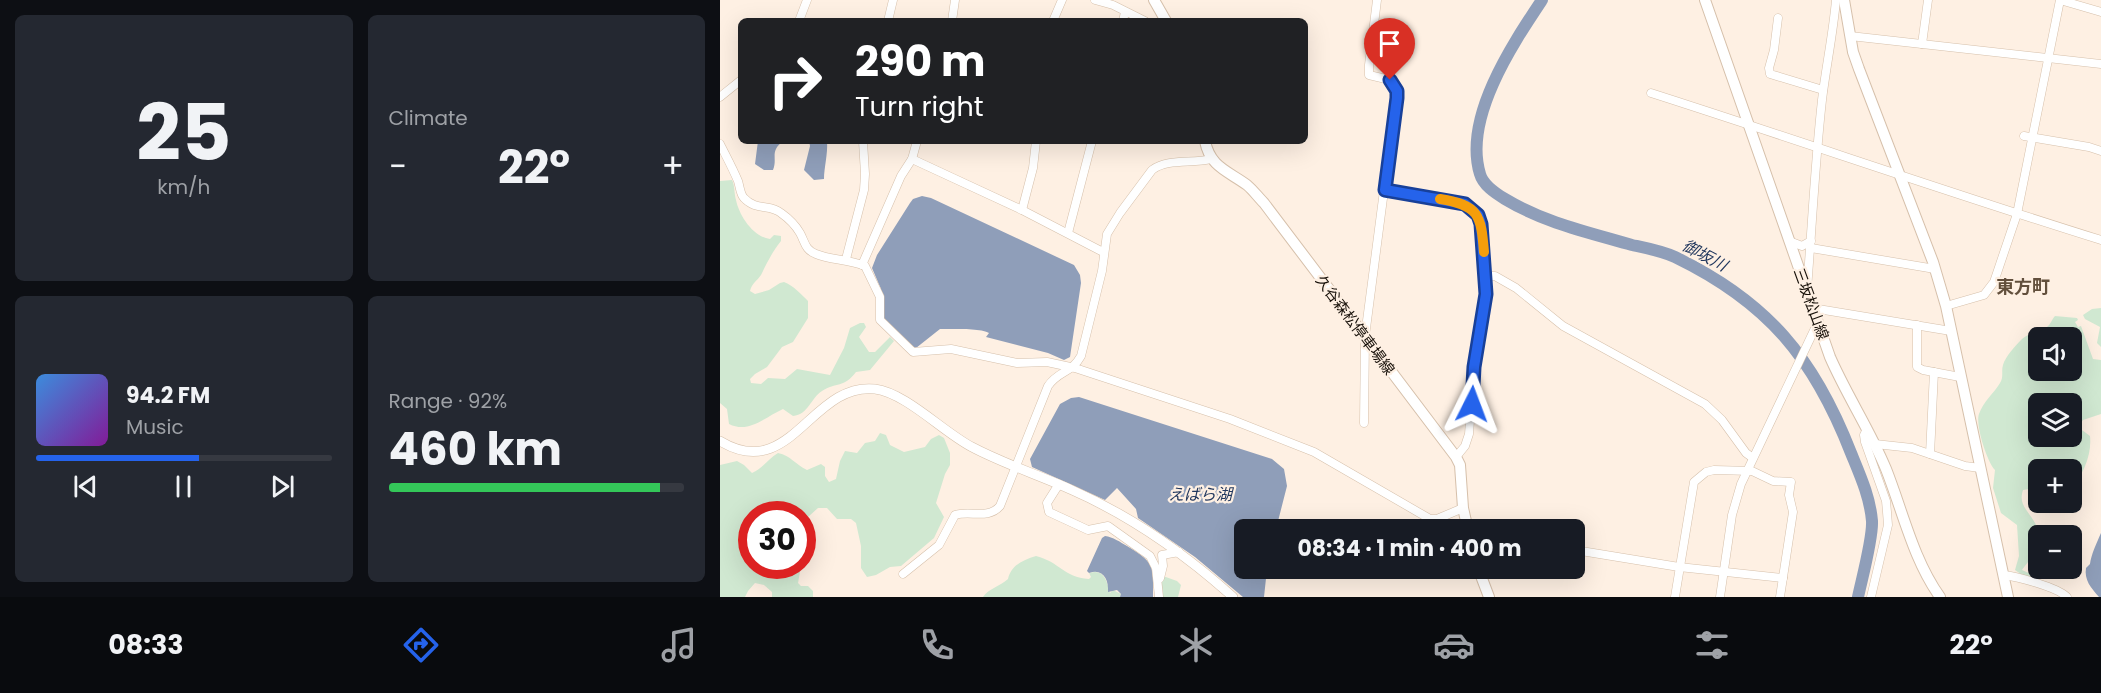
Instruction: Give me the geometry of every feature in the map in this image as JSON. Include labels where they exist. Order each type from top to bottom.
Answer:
[{"type":"main road","points":[[1154,0],[1164,18]]},
{"type":"main road","name":"三坂松山線","points":[[1705,0],[1812,308],[1842,386],[1875,444],[1917,554],[1940,597]]},
{"type":"main road","points":[[1844,0],[1858,69],[1901,176],[1946,306],[2008,597]]},
{"type":"main road","name":"久谷森松停車場線","points":[[1206,144],[1212,159],[1222,169],[1250,188],[1264,203],[1456,457],[1461,477],[1466,519]]},
{"type":"main road","points":[[1482,579],[1489,597]]},
{"type":"street","points":[[800,18],[807,0]]},
{"type":"street","points":[[889,18],[893,0]]},
{"type":"street","points":[[952,18],[955,0]]},
{"type":"street","points":[[1054,18],[1062,0]]},
{"type":"street","points":[[1095,0],[1113,5],[1138,18]]},
{"type":"street","points":[[1364,423],[1365,336],[1397,91],[1390,80],[1369,75],[1377,0]]},
{"type":"street","points":[[1807,293],[1824,90],[1833,37],[1836,0]]},
{"type":"street","points":[[1922,44],[1928,0]]},
{"type":"street","points":[[1946,306],[1978,298],[1990,289],[2017,214],[2028,136],[2060,0],[2101,12]]},
{"type":"street","points":[[1124,18],[1125,12]]},
{"type":"street","points":[[1778,18],[1769,68],[1770,74],[1824,90]]},
{"type":"street","points":[[1850,36],[2101,64]]},
{"type":"street","points":[[720,97],[738,82]]},
{"type":"street","points":[[1651,93],[2101,240]]},
{"type":"street","points":[[2028,136],[2101,151]]},
{"type":"street","points":[[720,144],[746,200],[759,208],[780,212],[793,224],[807,249],[812,252],[823,257],[846,259],[867,268],[879,293],[880,320],[913,352],[951,348],[1017,363],[1047,362],[1075,368],[1230,419],[1314,452],[1430,519],[1437,519],[1463,508]]},
{"type":"street","points":[[846,259],[864,189],[863,144]]},
{"type":"street","points":[[862,265],[901,176],[912,159],[916,144]]},
{"type":"street","points":[[1022,210],[1033,168],[1036,144]]},
{"type":"street","points":[[1068,233],[1091,144]]},
{"type":"street","points":[[912,159],[1022,210],[1103,252]]},
{"type":"street","points":[[903,574],[939,545],[955,515],[995,511],[1000,506],[1048,386],[1053,379],[1075,368],[1082,356],[1107,234],[1152,170],[1164,163],[1187,163],[1212,159]]},
{"type":"street","points":[[1385,190],[1456,201],[1472,209],[1478,215],[1481,224],[1486,294],[1474,367],[1469,434],[1465,446],[1456,457]]},
{"type":"street","points":[[1789,241],[1802,246],[1811,245],[1935,269]]},
{"type":"street","points":[[1486,276],[1495,276],[1516,288],[1563,326],[1705,404],[1722,420],[1746,453],[1753,458]]},
{"type":"street","points":[[1812,308],[1951,331]]},
{"type":"street","points":[[1720,597],[1734,508],[1747,471],[1818,322]]},
{"type":"street","points":[[1917,325],[1917,367],[1960,377]]},
{"type":"street","points":[[1930,454],[1934,372]]},
{"type":"street","points":[[720,441],[742,450],[769,449],[790,439],[836,398],[858,389],[877,390],[897,397],[969,445],[993,458],[1059,484],[1109,508],[1179,552],[1233,597]]},
{"type":"street","points":[[1867,429],[1864,435],[1865,441],[1883,492],[1888,525],[1871,597]]},
{"type":"street","points":[[1875,444],[1906,447],[1965,466],[1980,468]]},
{"type":"street","points":[[1675,597],[1694,482],[1706,471],[1714,470],[1747,471],[1773,481],[1791,482],[1789,500],[1793,512],[1780,597]]},
{"type":"street","points":[[1059,484],[1047,503],[1049,512],[1088,530],[1102,526],[1114,528],[1150,556],[1156,568],[1159,597]]},
{"type":"street","points":[[1158,586],[1163,566],[1162,555],[1179,552]]},
{"type":"street","points":[[1585,552],[1679,567],[1783,578]]},
{"type":"street","points":[[2004,575],[2053,588],[2067,597]]},
{"type":"green space","points":[[732,180],[738,206],[753,230],[770,239],[774,235],[781,236],[781,241],[750,291],[755,294],[784,282],[808,301],[808,318],[793,342],[782,347],[767,367],[750,379],[751,383],[761,384],[768,378],[785,379],[797,369],[830,375],[844,348],[850,328],[860,323],[864,323],[866,327],[859,337],[869,352],[875,352],[890,337],[894,341],[870,370],[856,372],[844,383],[822,391],[798,415],[793,416],[783,409],[757,423],[743,427],[729,424],[727,409],[720,403],[720,181]]},
{"type":"green space","points":[[2101,308],[2101,347],[2097,343],[2100,327],[2085,319],[2083,315],[2092,309]]},
{"type":"green space","points":[[2055,316],[2078,320],[2075,322],[2078,327],[2047,327]]},
{"type":"green space","points":[[2082,329],[2093,359],[2101,360],[2101,414],[2082,421],[2082,393],[2028,393],[2028,447],[2082,447],[2082,430],[2090,436],[2090,450],[2082,472],[2082,459],[2028,459],[2028,489],[2023,490],[2022,500],[2036,525],[2028,525],[2028,562],[2022,570],[2028,573],[2028,578],[2015,570],[2019,556],[2017,525],[2001,513],[1993,488],[1995,470],[1982,443],[1978,419],[1983,406],[2001,381],[2004,362],[2022,339],[2028,335],[2028,381],[2082,381]]},
{"type":"green space","points":[[880,433],[886,435],[890,445],[904,452],[925,447],[931,439],[939,435],[944,438],[950,453],[950,465],[936,503],[944,517],[934,538],[901,566],[890,567],[867,577],[861,568],[861,546],[856,523],[851,519],[837,519],[827,508],[816,510],[816,501],[738,501],[738,579],[799,579],[798,583],[801,586],[808,586],[813,591],[813,597],[772,597],[772,592],[764,585],[755,583],[745,597],[720,597],[720,465],[737,461],[752,473],[778,453],[807,470],[821,464],[825,467],[825,476],[829,482],[836,479],[845,451],[857,453],[865,443],[875,441]]},
{"type":"green space","points":[[1036,556],[1080,578],[1089,579],[1091,577],[1089,573],[1098,572],[1106,580],[1110,593],[1113,590],[1121,594],[1120,597],[983,597],[1008,579],[1018,564]]},
{"type":"green space","points":[[1163,576],[1181,585],[1178,597],[1162,597]]},
{"type":"water","points":[[758,144],[780,144],[776,148],[773,170],[764,170],[755,164]]},
{"type":"water","points":[[810,144],[827,144],[824,179],[814,180],[804,170]]},
{"type":"water","points":[[922,196],[931,198],[1074,265],[1080,275],[1081,283],[1070,357],[1064,360],[1048,353],[986,337],[989,333],[986,331],[973,330],[940,329],[916,348],[910,347],[886,324],[883,318],[881,289],[872,268],[877,255],[910,203],[913,199]]},
{"type":"water","name":"えばら湖","points":[[1079,397],[1272,459],[1284,469],[1287,486],[1279,519],[1234,519],[1234,579],[1266,579],[1264,597],[1243,597],[1195,557],[1138,518],[1136,509],[1117,488],[1105,500],[1032,467],[1030,459],[1060,404],[1071,398]]},
{"type":"water","points":[[2101,533],[2101,597],[2099,597],[2089,584],[2086,568],[2090,564]]},
{"type":"water","points":[[1105,536],[1127,546],[1148,561],[1153,578],[1153,597],[1120,597],[1121,594],[1117,590],[1108,592],[1104,576],[1098,572],[1089,573],[1087,571]]},
{"type":"waterway","name":"御坂川","points":[[1542,0],[1517,38],[1493,83],[1484,106],[1478,130],[1477,152],[1482,178],[1497,194],[1551,221],[1659,251],[1708,274],[1737,293],[1784,336],[1804,361],[1837,419],[1867,495],[1872,528],[1858,597]]},
{"type":"slow traffic","points":[[1440,199],[1465,204],[1478,215],[1484,252]]},
{"type":"district","name":"東方町","points":[[2023,287]]},
{"type":"route","points":[[1390,80],[1395,85],[1397,98],[1385,190],[1465,204],[1478,215],[1481,224],[1486,294],[1474,367],[1472,404]]}]
